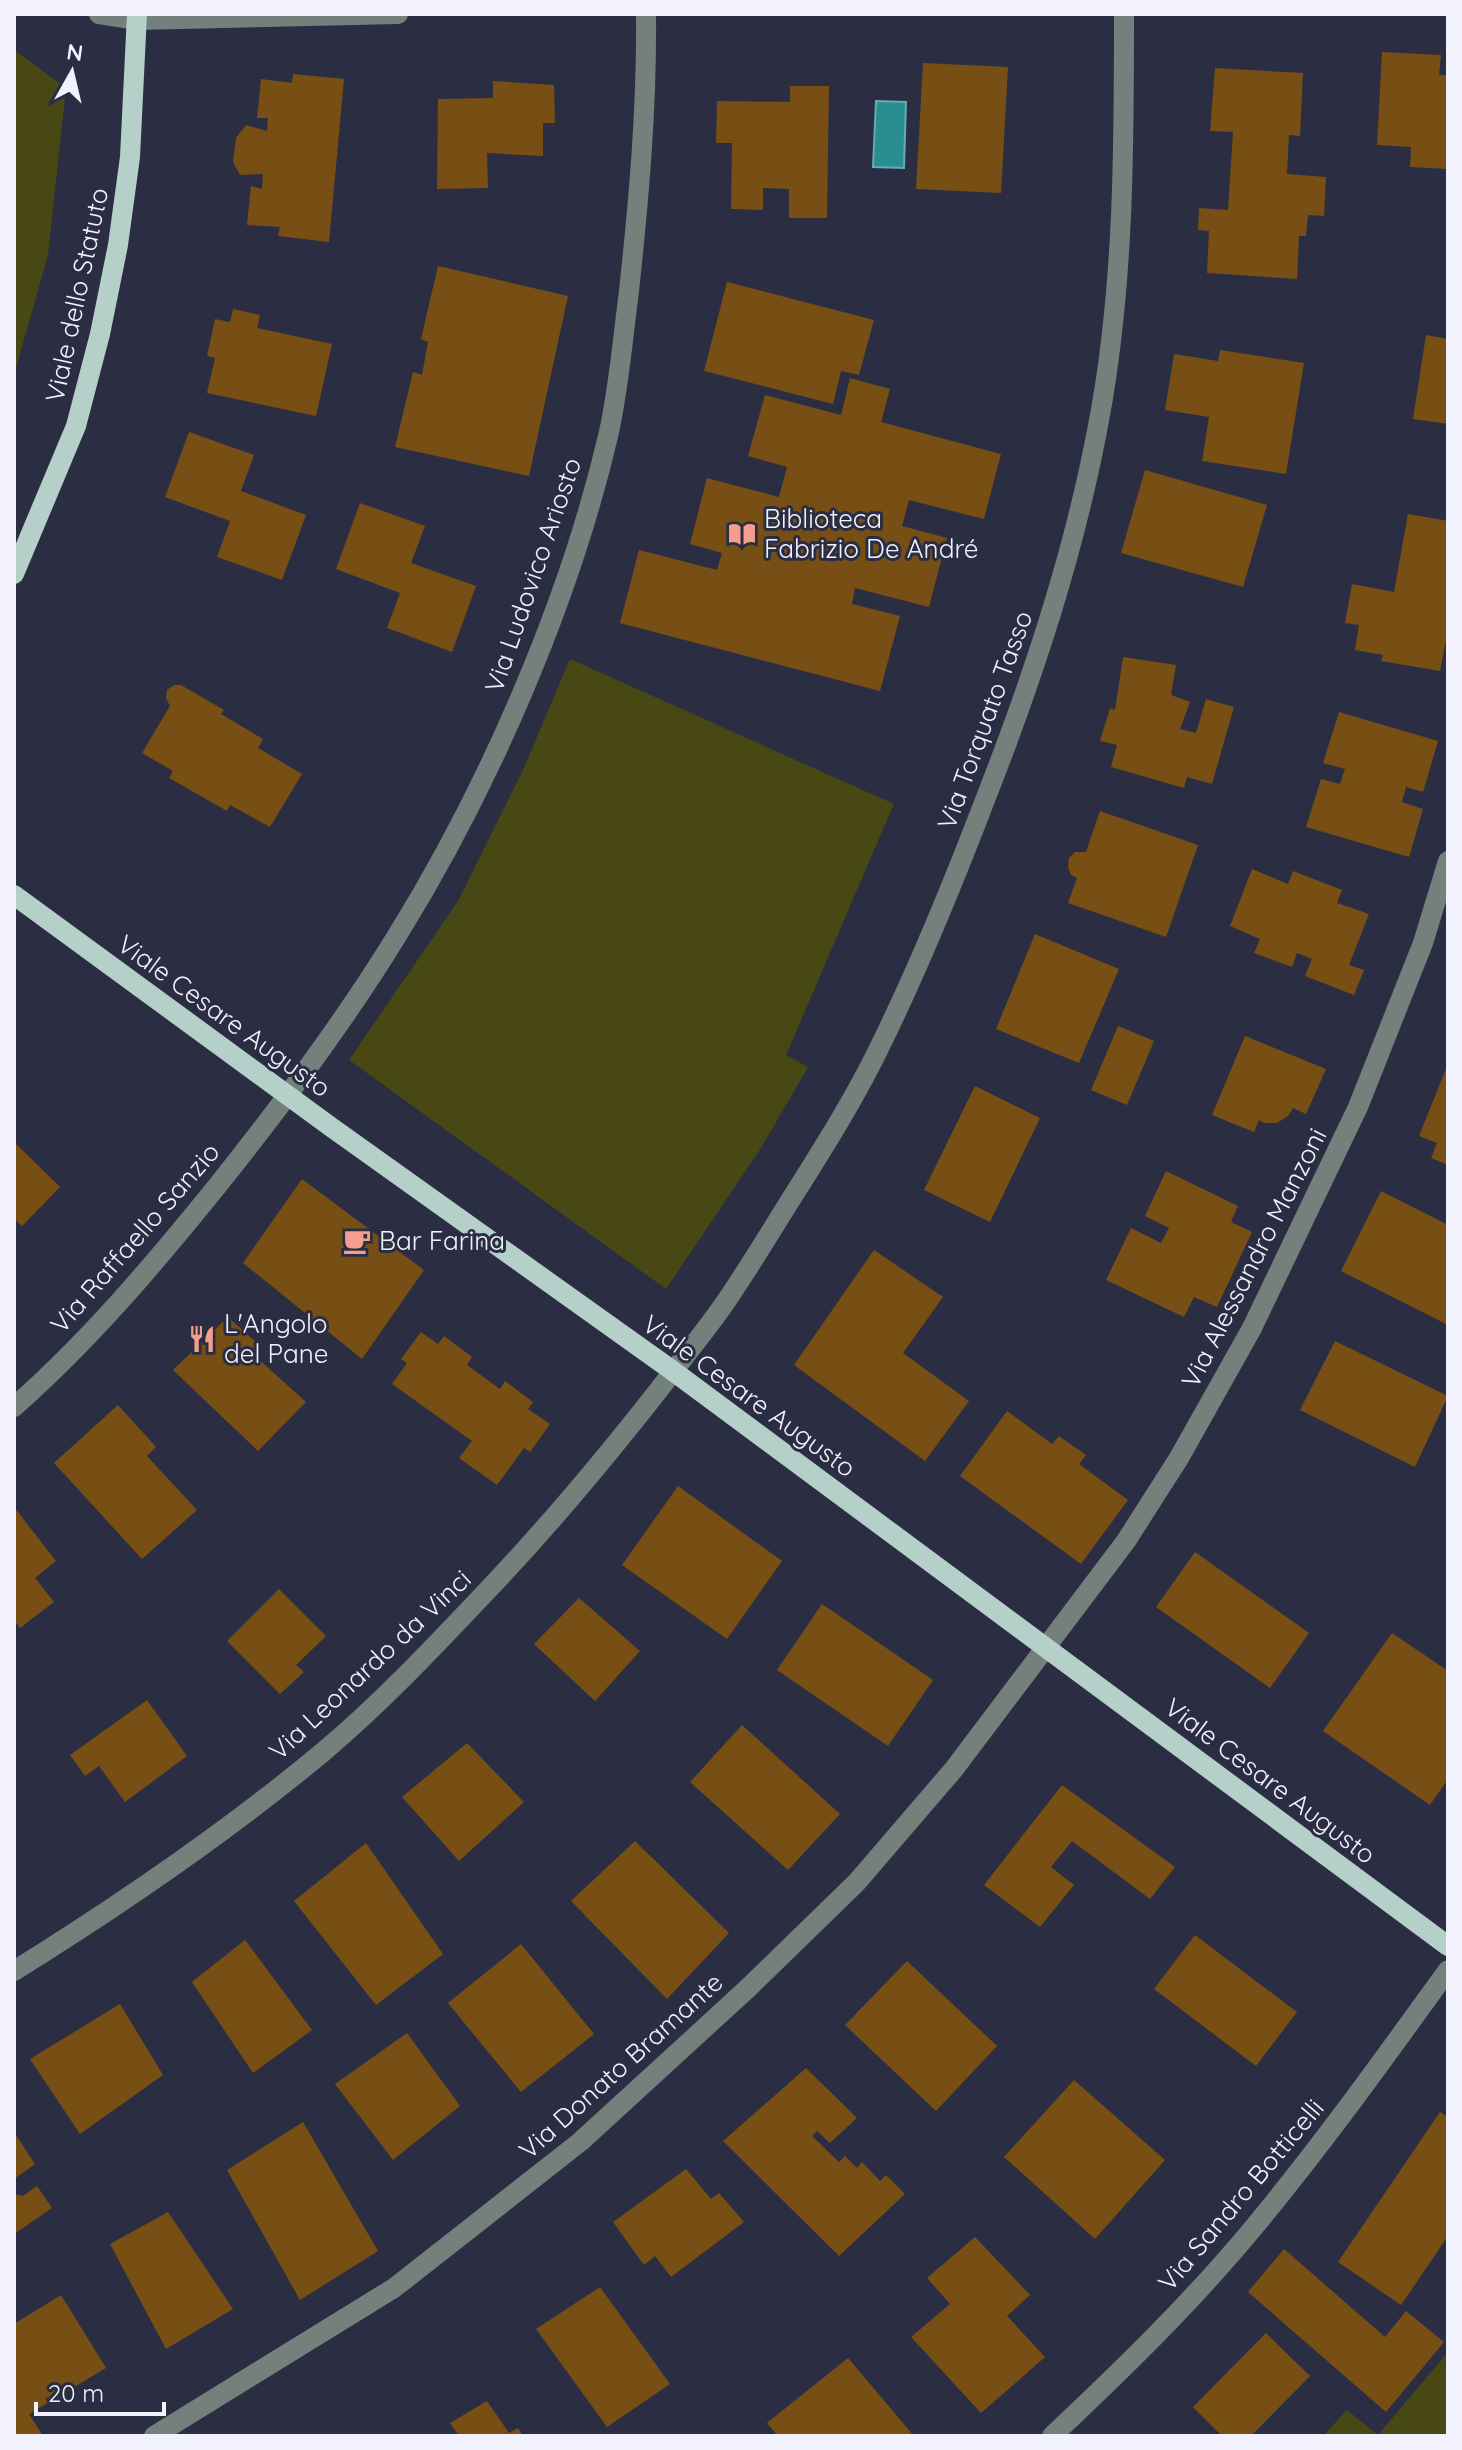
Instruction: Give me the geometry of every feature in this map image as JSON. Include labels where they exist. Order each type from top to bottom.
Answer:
[{"type":"main road","name":"Viale dello Statuto","points":[[14,574],[76,426],[100,334],[118,245],[130,157],[137,17]]},
{"type":"main road","name":"Viale Cesare Augusto","points":[[14,895],[673,1371],[1448,1946]]},
{"type":"street","points":[[99,14],[137,17],[398,14]]},
{"type":"street","name":"Via Ludovico Ariosto","points":[[288,1095],[398,935],[457,831],[543,641],[584,523],[610,430],[622,347],[642,173],[647,96],[646,14]]},
{"type":"street","name":"Via Torquato Tasso","points":[[673,1371],[732,1293],[818,1157],[882,1043],[953,884],[1022,705],[1073,537],[1100,414],[1116,304],[1122,202],[1124,14]]},
{"type":"street","name":"Via Alessandro Manzoni","points":[[1045,1646],[1126,1541],[1215,1396],[1273,1290],[1358,1107],[1423,943],[1448,861]]},
{"type":"street","name":"Via Raffaello Sanzio","points":[[14,1407],[102,1321],[161,1256],[288,1095]]},
{"type":"street","name":"Via Leonardo da Vinci","points":[[14,1971],[77,1932],[246,1812],[326,1750],[405,1676],[548,1527],[673,1371]]},
{"type":"street","name":"Via Donato Bramante","points":[[154,2436],[394,2288],[580,2142],[746,1990],[857,1882],[954,1769],[1045,1646]]},
{"type":"street","name":"Via Sandro Botticelli","points":[[1052,2436],[1140,2353],[1254,2228],[1368,2081],[1448,1970]]},
{"type":"shaded area","points":[[14,50],[66,88],[48,255],[14,375]]},
{"type":"shaded area","points":[[876,101],[906,102],[904,168],[873,167]]},
{"type":"shaded area","points":[[570,659],[894,804],[786,1055],[808,1067],[761,1148],[666,1289],[349,1060],[458,901],[523,770]]},
{"type":"shaded area","points":[[1448,2352],[1448,2436],[1323,2436],[1347,2410],[1378,2435]]},
{"type":"building","points":[[1382,52],[1441,55],[1439,75],[1448,75],[1448,169],[1410,167],[1411,147],[1377,145]]},
{"type":"building","points":[[923,63],[1008,67],[1001,193],[916,189]]},
{"type":"building","points":[[1215,68],[1303,73],[1300,136],[1289,135],[1287,174],[1326,177],[1324,216],[1308,215],[1306,236],[1299,236],[1297,279],[1207,273],[1209,231],[1198,230],[1199,208],[1228,210],[1233,132],[1210,131]]},
{"type":"building","points":[[293,74],[344,79],[329,242],[278,236],[280,227],[247,225],[251,186],[262,189],[263,174],[240,175],[233,162],[236,138],[246,125],[267,131],[268,118],[257,118],[261,79],[292,83]]},
{"type":"building","points":[[493,81],[554,85],[555,123],[543,123],[543,156],[487,153],[488,188],[437,189],[438,99],[493,98]]},
{"type":"building","points":[[790,86],[829,86],[827,218],[789,218],[789,189],[763,188],[763,210],[731,209],[732,143],[716,143],[717,101],[790,102]]},
{"type":"building","points":[[438,266],[568,296],[529,476],[395,447],[413,372],[422,375],[428,342],[421,339]]},
{"type":"building","points":[[727,282],[874,320],[859,375],[841,371],[833,404],[704,371]]},
{"type":"building","points":[[233,309],[260,315],[257,328],[332,344],[316,416],[207,393],[215,358],[207,356],[215,319],[230,322]]},
{"type":"building","points":[[1426,335],[1448,339],[1448,424],[1413,419]]},
{"type":"building","points":[[1220,350],[1304,363],[1286,474],[1202,461],[1209,417],[1165,410],[1174,354],[1218,361]]},
{"type":"building","points":[[850,378],[890,389],[881,422],[1001,454],[984,519],[909,500],[902,526],[947,538],[929,607],[855,588],[852,604],[900,616],[880,691],[620,623],[639,550],[717,570],[722,553],[690,544],[707,478],[779,497],[787,467],[748,456],[765,395],[841,415]]},
{"type":"building","points":[[189,432],[254,455],[241,491],[306,515],[282,580],[217,557],[230,521],[165,497]]},
{"type":"building","points":[[1145,470],[1267,505],[1243,587],[1121,553]]},
{"type":"building","points":[[360,503],[425,526],[411,563],[476,586],[452,652],[387,628],[400,593],[336,569]]},
{"type":"building","points":[[1408,514],[1448,521],[1448,629],[1440,671],[1381,661],[1383,655],[1355,650],[1359,625],[1345,623],[1352,584],[1394,592]]},
{"type":"building","points":[[1123,657],[1176,665],[1171,695],[1190,702],[1180,729],[1196,733],[1206,699],[1234,707],[1212,784],[1187,777],[1184,788],[1111,767],[1117,745],[1100,741],[1110,708],[1115,710]]},
{"type":"building","points":[[181,685],[224,710],[221,714],[263,739],[258,748],[302,774],[270,827],[230,805],[227,811],[169,778],[173,771],[142,753],[170,706],[166,698],[167,690]]},
{"type":"building","points":[[1339,712],[1438,741],[1423,792],[1406,787],[1402,802],[1423,809],[1409,857],[1306,827],[1321,779],[1340,784],[1345,769],[1323,763]]},
{"type":"building","points":[[1100,811],[1198,845],[1166,937],[1068,903],[1077,878],[1071,875],[1069,858],[1075,852],[1086,852]]},
{"type":"building","points":[[1252,869],[1288,884],[1293,871],[1342,890],[1337,903],[1369,914],[1349,965],[1364,970],[1354,995],[1305,976],[1312,959],[1297,953],[1292,967],[1254,953],[1260,939],[1230,926]]},
{"type":"building","points":[[1035,934],[1119,969],[1079,1063],[996,1029]]},
{"type":"building","points":[[1118,1026],[1154,1041],[1127,1105],[1091,1090]]},
{"type":"building","points":[[1245,1036],[1326,1069],[1306,1114],[1293,1108],[1288,1116],[1277,1123],[1259,1120],[1254,1132],[1212,1115]]},
{"type":"building","points":[[1448,1064],[1448,1165],[1431,1158],[1437,1143],[1419,1136]]},
{"type":"building","points":[[975,1086],[1040,1118],[990,1222],[924,1190]]},
{"type":"building","points":[[14,1142],[60,1187],[22,1226],[14,1219]]},
{"type":"building","points":[[1166,1171],[1238,1206],[1231,1222],[1252,1232],[1217,1307],[1194,1297],[1184,1317],[1106,1280],[1131,1228],[1161,1243],[1169,1228],[1145,1216]]},
{"type":"building","points":[[302,1179],[424,1270],[362,1359],[243,1263]]},
{"type":"building","points":[[1381,1191],[1448,1225],[1448,1325],[1341,1271]]},
{"type":"building","points":[[874,1250],[943,1297],[903,1353],[969,1401],[925,1461],[794,1365]]},
{"type":"building","points":[[228,1317],[259,1345],[253,1354],[306,1402],[258,1451],[173,1370]]},
{"type":"building","points":[[421,1332],[438,1344],[444,1336],[472,1357],[467,1365],[500,1389],[505,1381],[533,1402],[528,1409],[550,1424],[530,1452],[524,1448],[497,1485],[459,1458],[472,1441],[392,1384],[407,1363],[401,1359]]},
{"type":"building","points":[[1335,1341],[1448,1396],[1415,1467],[1300,1410]]},
{"type":"building","points":[[118,1405],[156,1447],[147,1456],[197,1510],[142,1559],[54,1463]]},
{"type":"building","points":[[1007,1411],[1052,1444],[1059,1436],[1086,1455],[1079,1464],[1128,1500],[1081,1564],[960,1476]]},
{"type":"building","points":[[678,1486],[782,1561],[727,1639],[622,1565]]},
{"type":"building","points":[[14,1507],[56,1561],[35,1578],[54,1602],[20,1628],[14,1620]]},
{"type":"building","points":[[1195,1552],[1309,1633],[1270,1688],[1156,1607]]},
{"type":"building","points":[[279,1589],[326,1636],[296,1665],[304,1672],[280,1694],[227,1641]]},
{"type":"building","points":[[579,1598],[640,1651],[595,1701],[534,1644]]},
{"type":"building","points":[[822,1604],[933,1680],[888,1746],[777,1670]]},
{"type":"building","points":[[1392,1633],[1448,1671],[1448,1779],[1430,1805],[1323,1731]]},
{"type":"building","points":[[147,1700],[187,1756],[125,1802],[99,1766],[85,1776],[70,1755]]},
{"type":"building","points":[[742,1725],[840,1814],[788,1870],[690,1782]]},
{"type":"building","points":[[467,1743],[524,1802],[459,1861],[402,1797]]},
{"type":"building","points":[[1062,1785],[1175,1867],[1150,1899],[1072,1841],[1051,1867],[1074,1885],[1040,1927],[984,1885]]},
{"type":"building","points":[[635,1841],[729,1933],[667,1999],[571,1901]]},
{"type":"building","points":[[366,1843],[443,1954],[376,2005],[294,1901]]},
{"type":"building","points":[[1195,1935],[1297,2012],[1256,2066],[1154,1989]]},
{"type":"building","points":[[245,1940],[312,2030],[253,2073],[192,1982]]},
{"type":"building","points":[[521,1944],[594,2034],[521,2092],[448,2003]]},
{"type":"building","points":[[907,1961],[997,2046],[936,2111],[845,2025]]},
{"type":"building","points":[[120,2004],[163,2075],[80,2134],[30,2059]]},
{"type":"building","points":[[407,2033],[460,2106],[393,2160],[335,2084]]},
{"type":"building","points":[[806,2068],[857,2118],[830,2143],[817,2131],[812,2136],[839,2162],[845,2156],[857,2168],[862,2162],[880,2181],[886,2175],[905,2194],[839,2256],[723,2141]]},
{"type":"building","points":[[1074,2080],[1165,2160],[1095,2239],[1004,2157]]},
{"type":"building","points":[[1440,2112],[1448,2117],[1448,2236],[1401,2305],[1338,2262]]},
{"type":"building","points":[[303,2122],[378,2251],[300,2300],[227,2170]]},
{"type":"building","points":[[14,2132],[35,2164],[14,2179]]},
{"type":"building","points":[[686,2169],[711,2199],[719,2193],[744,2222],[671,2277],[655,2256],[644,2265],[613,2222]]},
{"type":"building","points":[[37,2186],[52,2208],[14,2234],[14,2194],[23,2196]]},
{"type":"building","points":[[168,2212],[233,2309],[166,2349],[110,2244]]},
{"type":"building","points":[[975,2237],[1030,2295],[1007,2316],[1045,2357],[981,2413],[911,2337],[950,2304],[927,2278]]},
{"type":"building","points":[[1284,2249],[1385,2337],[1406,2311],[1444,2342],[1386,2412],[1248,2292]]},
{"type":"building","points":[[600,2287],[670,2384],[607,2427],[536,2329]]},
{"type":"building","points":[[61,2295],[106,2368],[29,2414],[43,2436],[14,2436],[14,2324]]},
{"type":"building","points":[[1266,2333],[1310,2376],[1251,2436],[1222,2436],[1193,2407]]},
{"type":"building","points":[[848,2358],[914,2436],[778,2436],[767,2423]]},
{"type":"building","points":[[487,2401],[509,2433],[518,2428],[523,2436],[459,2436],[450,2423]]},
{"type":"place","name":"Biblioteca Fabrizio De André","points":[[742,534]]},
{"type":"place","name":"Bar Farina","points":[[357,1241]]},
{"type":"place","name":"L'Angolo del Pane","points":[[202,1339]]}]
